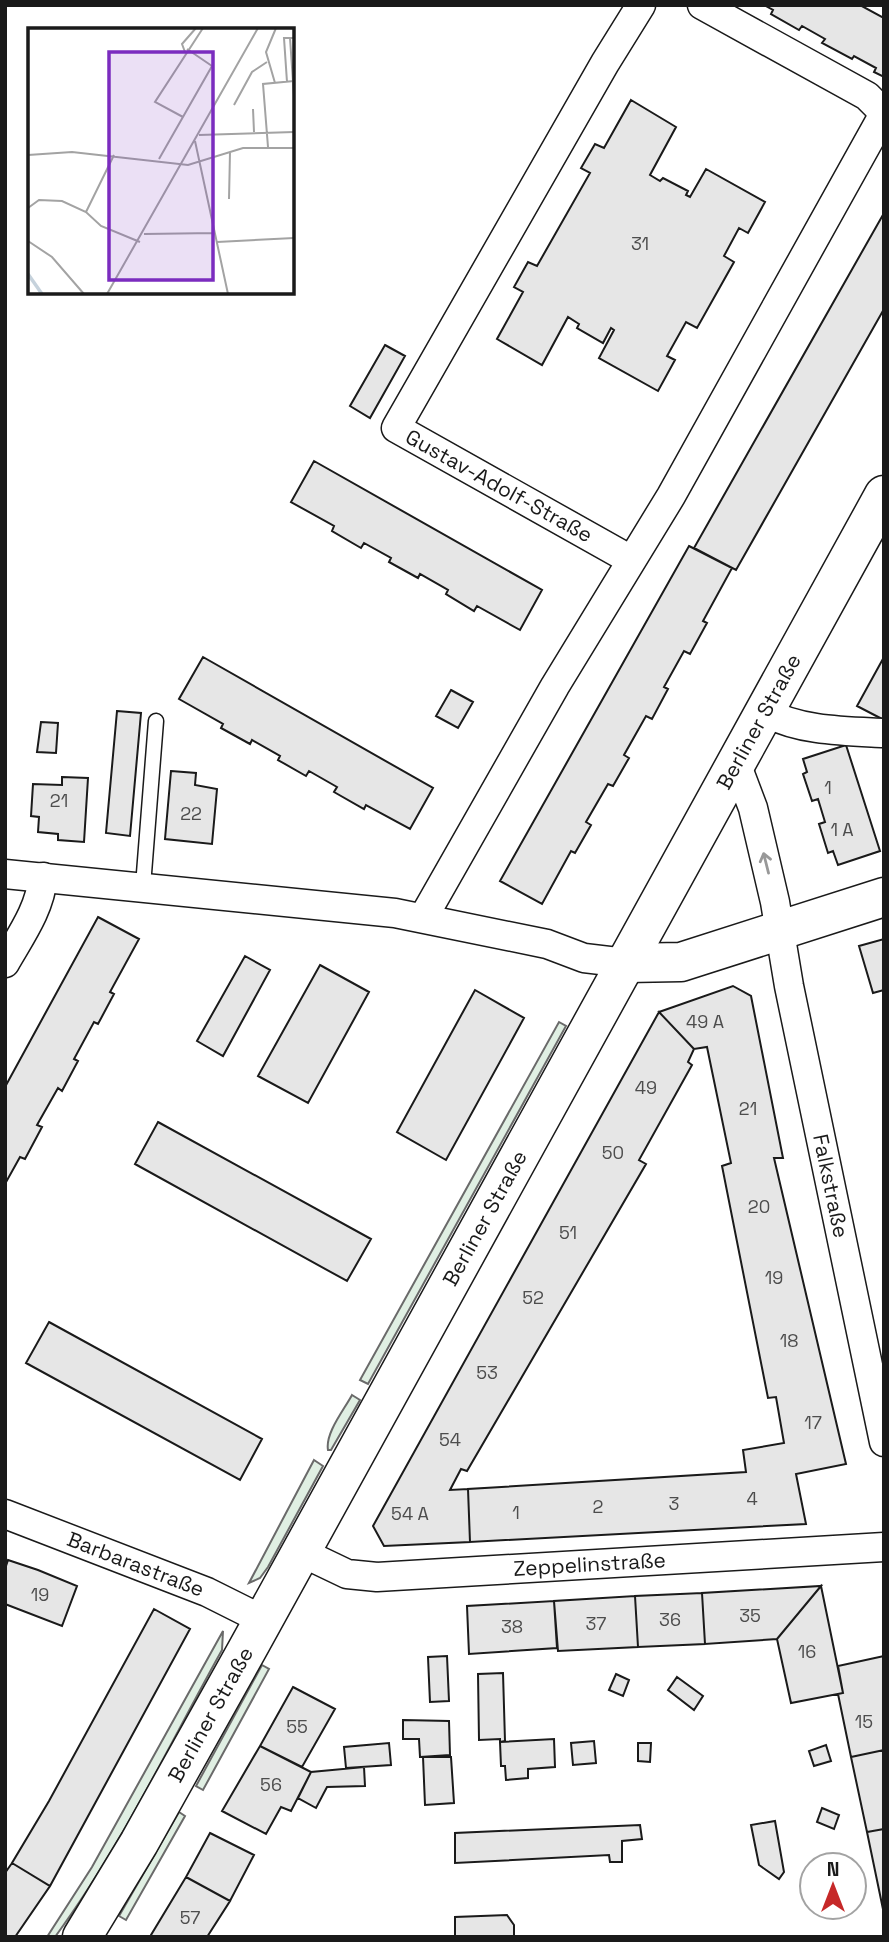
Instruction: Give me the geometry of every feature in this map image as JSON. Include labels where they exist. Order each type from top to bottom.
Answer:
[{"type":"main road","name":"Berliner Straße","points":[[82,1937],[145,1832],[301,1552],[884,495]]},
{"type":"main road","points":[[626,963],[681,962],[884,897]]},
{"type":"street","name":"Gustav-Adolf-Straße","points":[[631,560],[396,428],[641,5]]},
{"type":"street","points":[[423,918],[555,686],[671,496],[881,119],[880,109],[867,96],[702,5]]},
{"type":"street","points":[[765,712],[797,725],[884,733]]},
{"type":"street","name":"Falkstraße","points":[[736,764],[753,808],[780,930],[789,986],[884,1442]]},
{"type":"street","points":[[5,874],[370,910],[423,918],[547,944],[584,958],[626,963]]},
{"type":"street","points":[[5,963],[36,909],[43,877]]},
{"type":"street","name":"Barbarastraße","points":[[5,1514],[206,1592],[263,1620]]},
{"type":"street","name":"Zeppelinstraße","points":[[301,1552],[347,1574],[377,1577],[884,1547]]},
{"type":"lane","points":[[143,886],[156,721]]},
{"type":"green space","points":[[559,1022],[566,1026],[368,1384],[360,1380]]},
{"type":"green space","points":[[352,1395],[360,1400],[331,1450],[328,1450],[332,1429]]},
{"type":"green space","points":[[314,1460],[323,1466],[268,1567],[260,1578],[249,1583]]},
{"type":"green space","points":[[223,1631],[222,1650],[122,1833],[55,1937],[47,1937],[92,1867]]},
{"type":"green space","points":[[262,1665],[269,1669],[203,1790],[196,1786]]},
{"type":"green space","points":[[179,1812],[185,1816],[126,1920],[119,1916]]},
{"type":"building","points":[[764,5],[860,5],[884,18],[884,77],[874,72],[876,68],[822,43],[825,39],[802,26],[799,30],[771,14],[773,10]]},
{"type":"building","points":[[631,100],[676,127],[650,175],[660,181],[663,178],[688,191],[686,195],[690,197],[706,169],[765,202],[748,233],[739,228],[724,256],[734,262],[697,328],[686,322],[667,356],[675,360],[658,391],[599,358],[614,330],[611,328],[603,343],[577,328],[579,324],[568,317],[542,365],[497,339],[523,292],[514,287],[528,262],[537,266],[590,173],[581,168],[595,144],[604,148]]},
{"type":"building","points":[[884,213],[884,309],[736,570],[694,548]]},
{"type":"building","points":[[385,345],[405,356],[370,418],[350,406]]},
{"type":"building","points":[[314,461],[542,590],[520,630],[477,606],[474,611],[446,594],[448,590],[420,574],[418,578],[389,562],[391,558],[364,543],[361,548],[332,531],[334,526],[291,502]]},
{"type":"building","points":[[689,546],[732,568],[703,621],[707,623],[690,654],[684,651],[664,687],[668,689],[652,719],[646,716],[624,755],[629,758],[613,786],[608,784],[586,822],[591,825],[575,853],[571,851],[542,904],[500,881]]},
{"type":"building","points":[[203,657],[433,788],[410,829],[366,805],[364,809],[334,792],[337,787],[309,771],[306,776],[278,760],[280,756],[252,740],[250,744],[221,728],[223,724],[179,699]]},
{"type":"building","points":[[884,657],[884,720],[857,706]]},
{"type":"building","points":[[451,690],[473,702],[458,728],[436,716]]},
{"type":"building","points":[[117,711],[141,713],[130,836],[106,833]]},
{"type":"building","points":[[41,722],[58,723],[56,753],[37,752]]},
{"type":"building","points":[[846,745],[880,851],[838,865],[833,851],[828,853],[819,824],[825,822],[818,799],[812,801],[803,774],[807,772],[803,759]]},
{"type":"building","points":[[171,771],[196,773],[195,785],[217,789],[212,844],[165,839]]},
{"type":"building","points":[[62,777],[88,778],[84,842],[58,840],[58,834],[38,832],[39,817],[31,816],[33,784],[62,785]]},
{"type":"building","points":[[98,917],[139,939],[110,992],[114,994],[98,1024],[94,1022],[74,1059],[78,1061],[62,1091],[58,1088],[37,1125],[42,1127],[25,1159],[20,1157],[5,1184],[5,1087]]},
{"type":"building","points":[[884,939],[884,990],[873,993],[859,946]]},
{"type":"building","points":[[245,956],[270,970],[223,1056],[197,1041]]},
{"type":"building","points":[[320,965],[369,992],[308,1103],[258,1076]]},
{"type":"building","points":[[733,986],[751,996],[783,1158],[774,1158],[846,1464],[796,1474],[806,1524],[470,1542],[468,1489],[746,1472],[743,1450],[784,1443],[776,1397],[768,1398],[722,1166],[731,1163],[707,1047],[694,1049],[659,1012]]},
{"type":"building","points":[[475,990],[524,1018],[446,1160],[397,1132]]},
{"type":"building","points":[[659,1012],[694,1049],[688,1062],[692,1065],[639,1160],[646,1164],[467,1471],[461,1469],[450,1490],[468,1489],[470,1542],[384,1546],[373,1526]]},
{"type":"building","points":[[158,1122],[371,1239],[347,1281],[135,1164]]},
{"type":"building","points":[[49,1322],[262,1439],[240,1480],[26,1363]]},
{"type":"building","points":[[8,1560],[77,1586],[62,1626],[5,1604],[5,1569]]},
{"type":"building","points":[[821,1586],[843,1693],[791,1703],[777,1639]]},
{"type":"building","points":[[821,1586],[777,1639],[705,1644],[702,1593]]},
{"type":"building","points":[[702,1593],[705,1644],[638,1647],[635,1596]]},
{"type":"building","points":[[635,1596],[638,1647],[558,1651],[554,1601]]},
{"type":"building","points":[[554,1601],[557,1648],[469,1654],[467,1606]]},
{"type":"building","points":[[154,1609],[190,1629],[50,1886],[12,1863]]},
{"type":"building","points":[[447,1656],[449,1701],[430,1702],[428,1657]]},
{"type":"building","points":[[884,1656],[884,1750],[851,1757],[838,1694],[843,1693],[838,1666]]},
{"type":"building","points":[[503,1673],[505,1741],[479,1740],[478,1674]]},
{"type":"building","points":[[616,1674],[629,1680],[623,1696],[609,1690]]},
{"type":"building","points":[[677,1677],[703,1696],[694,1710],[668,1690]]},
{"type":"building","points":[[293,1687],[335,1709],[302,1767],[260,1746]]},
{"type":"building","points":[[403,1720],[449,1721],[450,1755],[420,1757],[419,1739],[403,1739]]},
{"type":"building","points":[[554,1739],[555,1767],[528,1769],[528,1778],[506,1780],[505,1766],[501,1766],[500,1742]]},
{"type":"building","points":[[594,1741],[596,1763],[573,1765],[571,1743]]},
{"type":"building","points":[[389,1743],[391,1765],[346,1768],[344,1747]]},
{"type":"building","points":[[638,1743],[651,1743],[650,1762],[638,1761]]},
{"type":"building","points":[[826,1745],[831,1761],[814,1766],[809,1751]]},
{"type":"building","points":[[260,1746],[311,1772],[291,1811],[281,1807],[266,1834],[222,1811]]},
{"type":"building","points":[[884,1750],[884,1829],[867,1832],[851,1757]]},
{"type":"building","points":[[423,1757],[451,1757],[454,1803],[425,1805]]},
{"type":"building","points":[[364,1767],[365,1786],[327,1787],[316,1808],[298,1798],[311,1772]]},
{"type":"building","points":[[822,1808],[839,1815],[834,1829],[817,1822]]},
{"type":"building","points":[[775,1821],[784,1872],[779,1879],[759,1865],[751,1825]]},
{"type":"building","points":[[640,1825],[642,1839],[622,1841],[622,1862],[610,1862],[609,1855],[455,1863],[455,1833]]},
{"type":"building","points":[[884,1829],[884,1914],[867,1832]]},
{"type":"building","points":[[210,1833],[254,1855],[230,1901],[186,1877]]},
{"type":"building","points":[[12,1863],[50,1886],[15,1937],[5,1937],[5,1873]]},
{"type":"building","points":[[186,1877],[230,1901],[207,1937],[154,1937],[151,1935]]},
{"type":"building","points":[[507,1915],[514,1925],[514,1937],[455,1937],[455,1917]]}]
